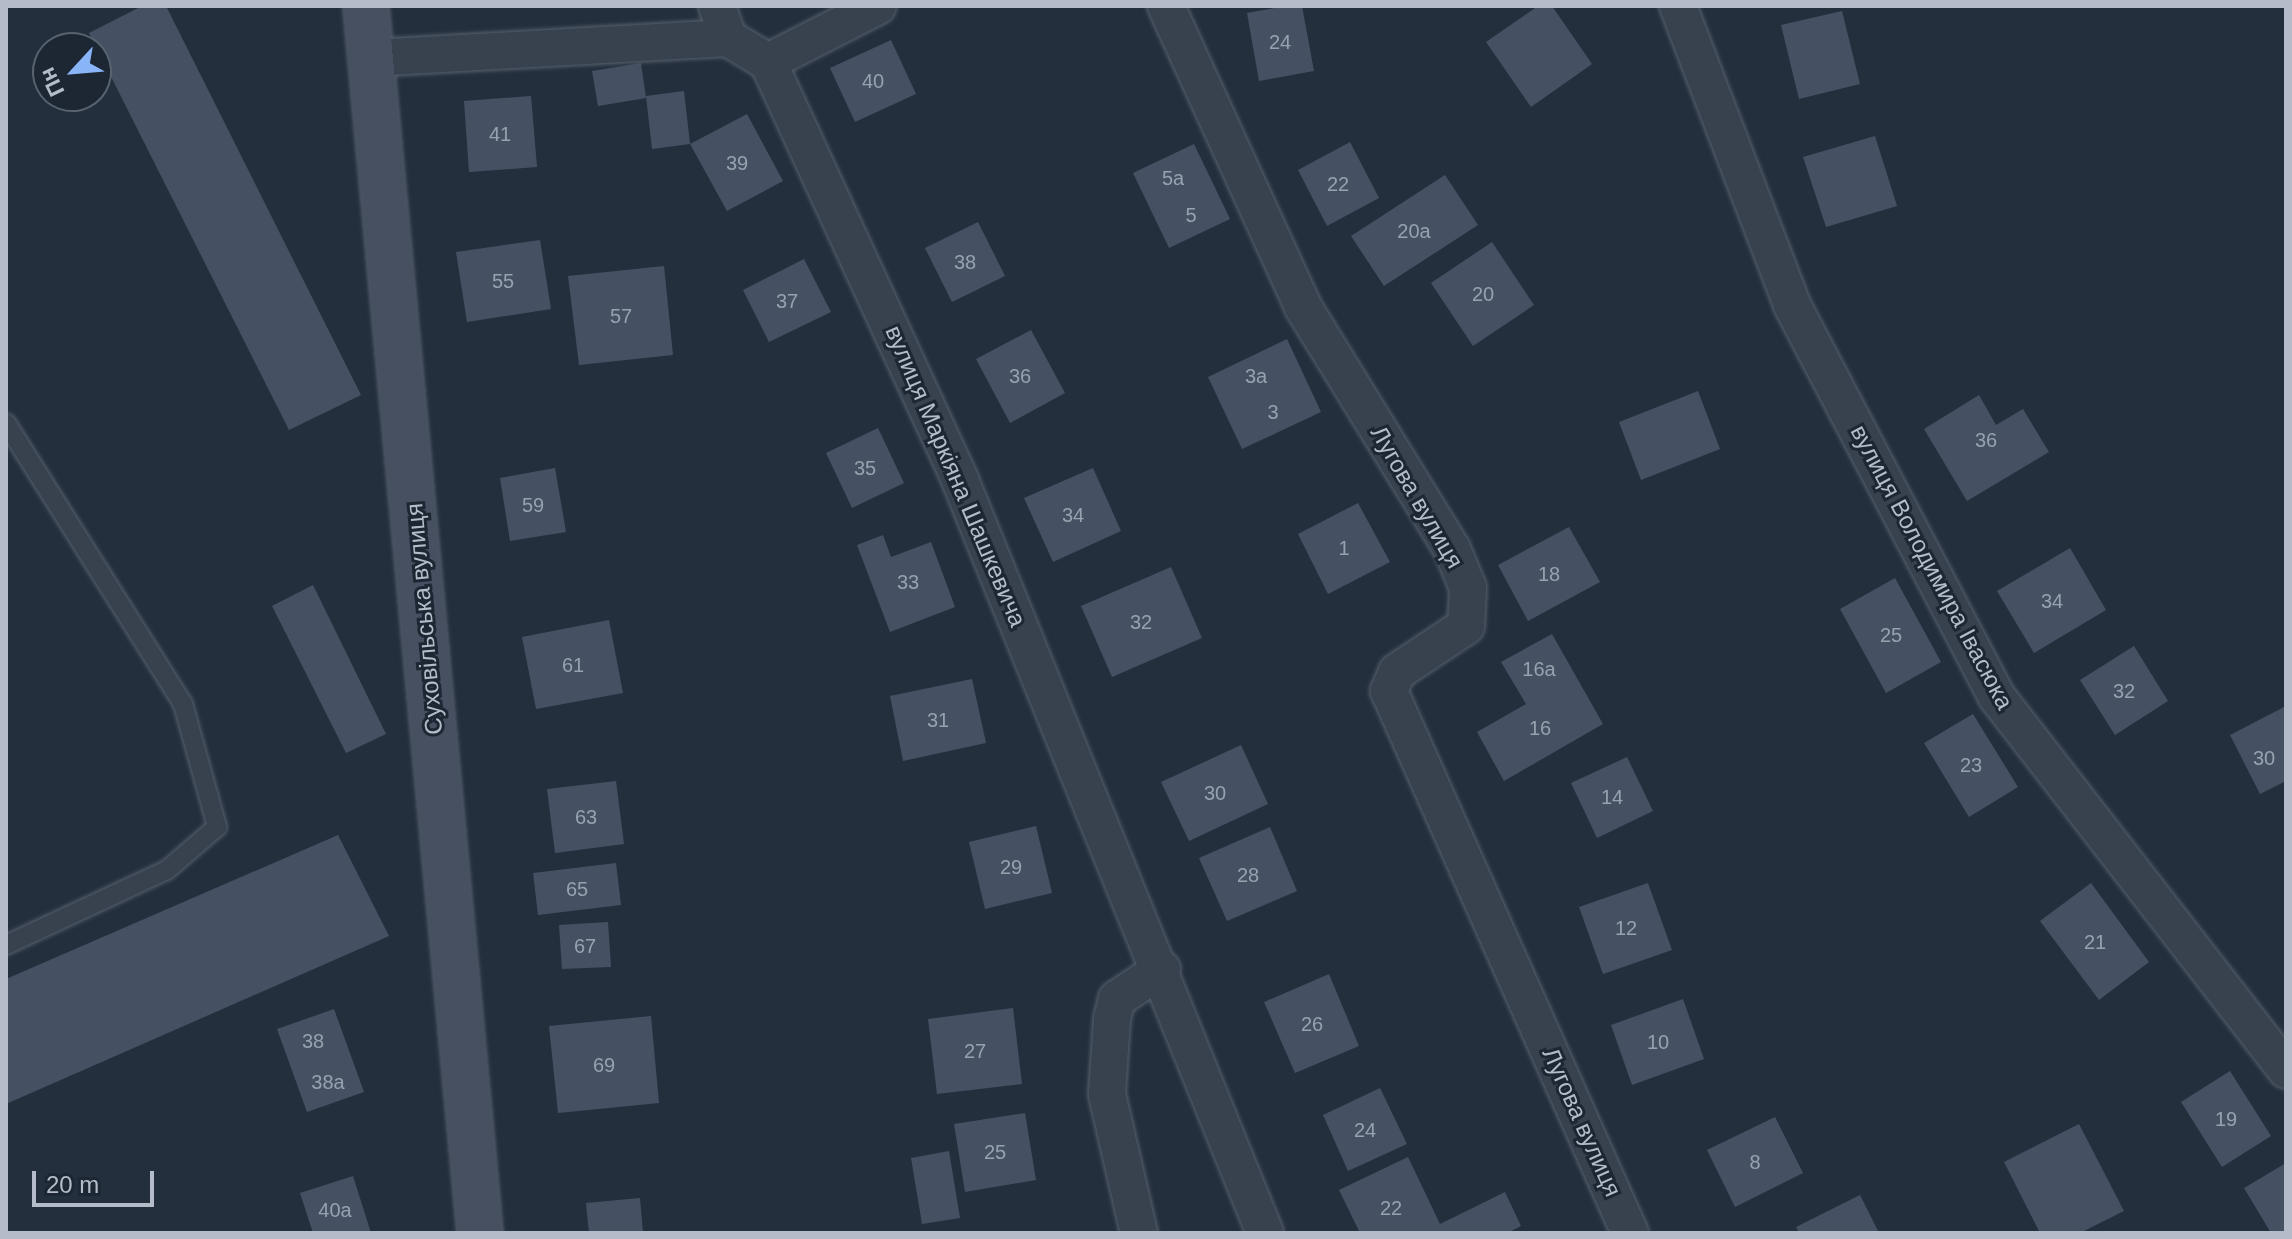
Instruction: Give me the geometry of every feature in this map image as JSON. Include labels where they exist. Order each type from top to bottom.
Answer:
[{"type":"street","name":"Суховільська вулиця","points":[[366,6],[480,1233]]},
{"type":"street","points":[[372,58],[723,22],[768,62],[878,6]]},
{"type":"street","name":"Лугова вулиця","points":[[1166,6],[1303,307],[1452,549],[1468,588],[1466,626],[1397,672],[1389,691],[1391,700],[1630,1233]]},
{"type":"street","name":"вулиця Володимира Івасюка","points":[[1678,6],[1792,305],[1997,697],[2286,1070]]},
{"type":"street","name":"вулиця Маркіяна Шашкевича","points":[[768,62],[960,480],[1162,969],[1265,1233]]},
{"type":"street","points":[[1139,1233],[1107,1094],[1112,1019],[1117,999],[1162,969]]},
{"type":"lane","points":[[6,423],[183,704],[217,827],[167,870],[6,945]]},
{"type":"building","points":[[142,6],[166,6],[361,395],[289,430],[112,79],[112,32],[91,32]]},
{"type":"building","points":[[1302,6],[1314,71],[1259,81],[1247,13]]},
{"type":"building","points":[[1538,6],[1552,6],[1592,64],[1531,107],[1486,42]]},
{"type":"building","points":[[1842,11],[1860,84],[1799,99],[1781,25]]},
{"type":"building","points":[[891,40],[916,94],[855,122],[830,68]]},
{"type":"building","points":[[641,63],[646,98],[598,106],[592,71]]},
{"type":"building","points":[[684,91],[690,144],[652,149],[646,96]]},
{"type":"building","points":[[531,96],[537,167],[469,172],[464,101]]},
{"type":"building","points":[[747,114],[783,181],[727,211],[690,144]]},
{"type":"building","points":[[1875,136],[1897,206],[1826,227],[1803,157]]},
{"type":"building","points":[[1350,142],[1379,198],[1327,226],[1298,170]]},
{"type":"building","points":[[1194,144],[1230,219],[1169,248],[1133,173]]},
{"type":"building","points":[[1445,175],[1478,225],[1384,286],[1351,236]]},
{"type":"building","points":[[978,222],[1005,276],[952,302],[925,248]]},
{"type":"building","points":[[540,240],[551,309],[467,322],[456,252]]},
{"type":"building","points":[[1492,242],[1534,305],[1473,346],[1431,283]]},
{"type":"building","points":[[804,259],[831,312],[769,342],[743,290]]},
{"type":"building","points":[[664,266],[673,355],[579,365],[568,276]]},
{"type":"building","points":[[1031,330],[1065,393],[1010,423],[976,359]]},
{"type":"building","points":[[1287,339],[1321,412],[1242,449],[1208,377]]},
{"type":"building","points":[[1698,391],[1720,449],[1641,480],[1619,422]]},
{"type":"building","points":[[1979,395],[1996,425],[2023,409],[2049,452],[1967,501],[1924,429]]},
{"type":"building","points":[[878,428],[904,483],[852,508],[826,453]]},
{"type":"building","points":[[555,468],[566,532],[510,541],[500,478]]},
{"type":"building","points":[[1093,468],[1121,531],[1053,562],[1024,498]]},
{"type":"building","points":[[1358,503],[1390,562],[1328,594],[1298,534]]},
{"type":"building","points":[[1569,527],[1600,582],[1528,621],[1498,565]]},
{"type":"building","points":[[883,535],[891,557],[931,542],[955,607],[890,632],[857,545]]},
{"type":"building","points":[[2070,548],[2106,610],[2034,653],[1997,591]]},
{"type":"building","points":[[1171,567],[1202,638],[1112,677],[1081,606]]},
{"type":"building","points":[[1895,578],[1941,662],[1886,693],[1840,609]]},
{"type":"building","points":[[313,585],[386,734],[346,753],[272,606]]},
{"type":"building","points":[[609,620],[623,693],[536,709],[522,637]]},
{"type":"building","points":[[1552,634],[1603,724],[1504,781],[1477,732],[1526,704],[1501,662]]},
{"type":"building","points":[[2134,646],[2168,701],[2115,735],[2080,680]]},
{"type":"building","points":[[972,679],[986,743],[903,761],[890,696]]},
{"type":"building","points":[[2286,706],[2286,781],[2260,794],[2230,735]]},
{"type":"building","points":[[1973,714],[2018,787],[1969,817],[1924,743]]},
{"type":"building","points":[[1241,745],[1268,804],[1189,841],[1161,782]]},
{"type":"building","points":[[1627,757],[1653,811],[1597,838],[1571,783]]},
{"type":"building","points":[[616,781],[624,844],[555,853],[547,789]]},
{"type":"building","points":[[1036,826],[1052,893],[985,909],[969,842]]},
{"type":"building","points":[[1270,827],[1297,891],[1227,921],[1199,858]]},
{"type":"building","points":[[338,835],[389,936],[6,1104],[6,979]]},
{"type":"building","points":[[616,863],[621,905],[538,915],[533,873]]},
{"type":"building","points":[[1648,883],[1672,950],[1603,974],[1579,907]]},
{"type":"building","points":[[2091,883],[2149,962],[2099,1000],[2040,921]]},
{"type":"building","points":[[608,922],[611,967],[562,969],[559,925]]},
{"type":"building","points":[[1329,974],[1359,1046],[1295,1073],[1264,1002]]},
{"type":"building","points":[[1683,999],[1704,1059],[1632,1085],[1611,1025]]},
{"type":"building","points":[[1013,1008],[1022,1084],[937,1094],[928,1019]]},
{"type":"building","points":[[334,1009],[364,1092],[307,1112],[277,1029]]},
{"type":"building","points":[[651,1016],[659,1103],[558,1113],[549,1026]]},
{"type":"building","points":[[2230,1071],[2271,1136],[2222,1167],[2181,1102]]},
{"type":"building","points":[[1380,1088],[1407,1144],[1348,1171],[1323,1115]]},
{"type":"building","points":[[1025,1113],[1036,1180],[965,1192],[954,1124]]},
{"type":"building","points":[[1775,1117],[1803,1173],[1735,1207],[1707,1150]]},
{"type":"building","points":[[2079,1124],[2124,1211],[2080,1233],[2040,1233],[2004,1162]]},
{"type":"building","points":[[949,1151],[960,1218],[922,1224],[911,1158]]},
{"type":"building","points":[[1408,1157],[1440,1224],[1505,1192],[1521,1226],[1507,1233],[1360,1233],[1339,1190]]},
{"type":"building","points":[[2286,1163],[2286,1233],[2271,1233],[2244,1188]]},
{"type":"building","points":[[353,1176],[371,1233],[313,1233],[300,1193]]},
{"type":"building","points":[[1860,1195],[1879,1233],[1799,1233],[1796,1227]]},
{"type":"building","points":[[640,1198],[643,1233],[589,1233],[586,1203]]}]
